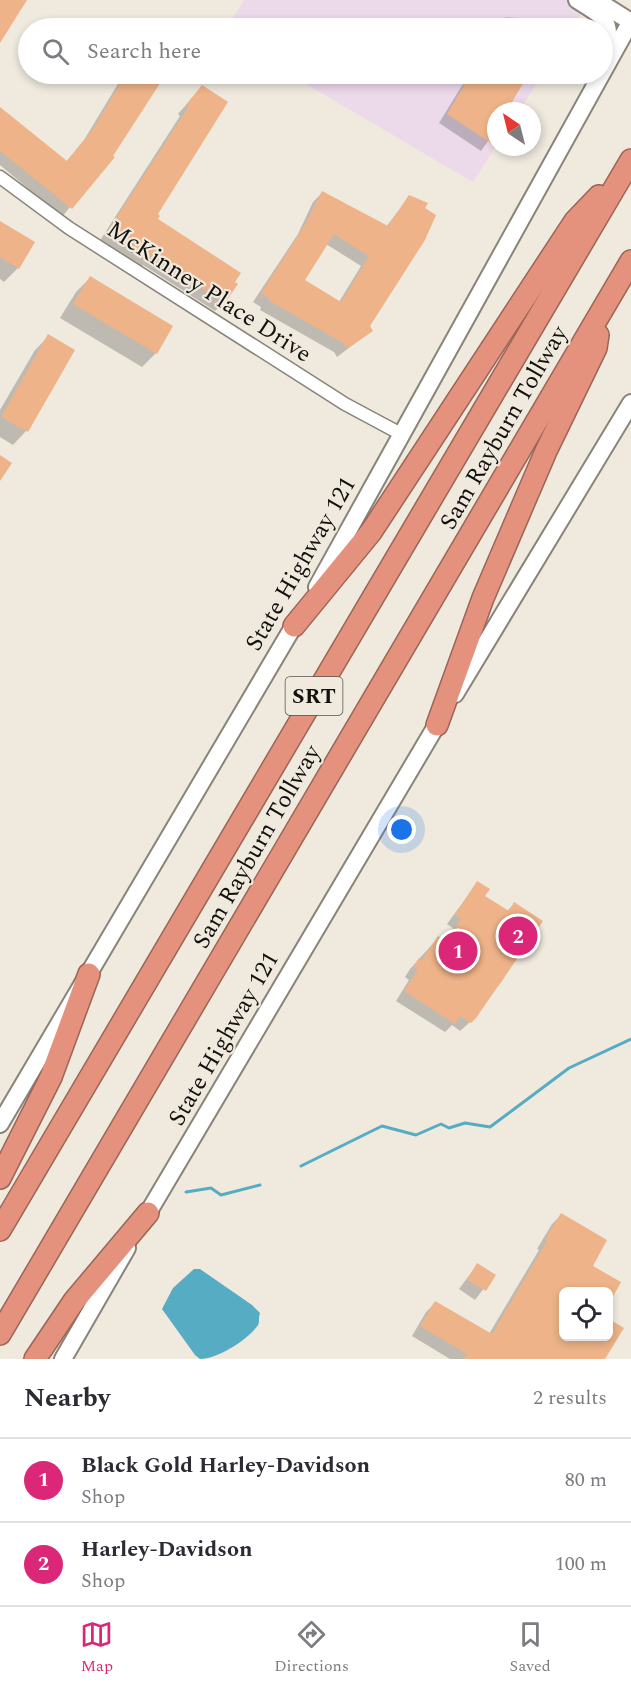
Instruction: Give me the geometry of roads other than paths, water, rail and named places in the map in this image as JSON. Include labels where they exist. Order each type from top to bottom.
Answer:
[{"type":"highway","points":[[294,626],[371,532],[575,222],[630,161]]},
{"type":"highway","name":"Sam Rayburn Tollway","points":[[0,1230],[630,161]]},
{"type":"highway","name":"Sam Rayburn Tollway","points":[[0,1334],[631,261]]},
{"type":"highway","points":[[437,725],[496,566],[546,451],[596,348],[602,311]]},
{"type":"highway","points":[[0,1178],[51,1077],[89,974]]},
{"type":"highway","points":[[35,1359],[74,1301],[148,1213]]},
{"type":"main road","points":[[577,0],[604,18]]},
{"type":"main road","points":[[595,0],[631,22]]},
{"type":"main road","name":"State Highway 121","points":[[613,55],[631,22]]},
{"type":"main road","points":[[613,63],[631,50]]},
{"type":"main road","name":"State Highway 121","points":[[0,1124],[369,498],[401,434],[597,84]]},
{"type":"main road","name":"State Highway 121","points":[[63,1359],[437,725],[631,404]]},
{"type":"street","name":"McKinney Place Drive","points":[[0,177],[69,228],[345,404],[401,434]]},
{"type":"water","points":[[194,1269],[200,1269],[260,1313],[258,1325],[240,1342],[215,1356],[200,1359],[162,1309],[173,1288]]},
{"type":"waterway","points":[[301,1166],[382,1126],[416,1135],[441,1124],[449,1128],[465,1123],[490,1127],[569,1068],[631,1039]]},
{"type":"waterway","points":[[186,1192],[211,1188],[221,1195],[260,1185]]},
{"type":"place","name":"Harley-Davidson","points":[[518,936]]},
{"type":"place","name":"Black Gold Harley-Davidson","points":[[458,951]]}]
